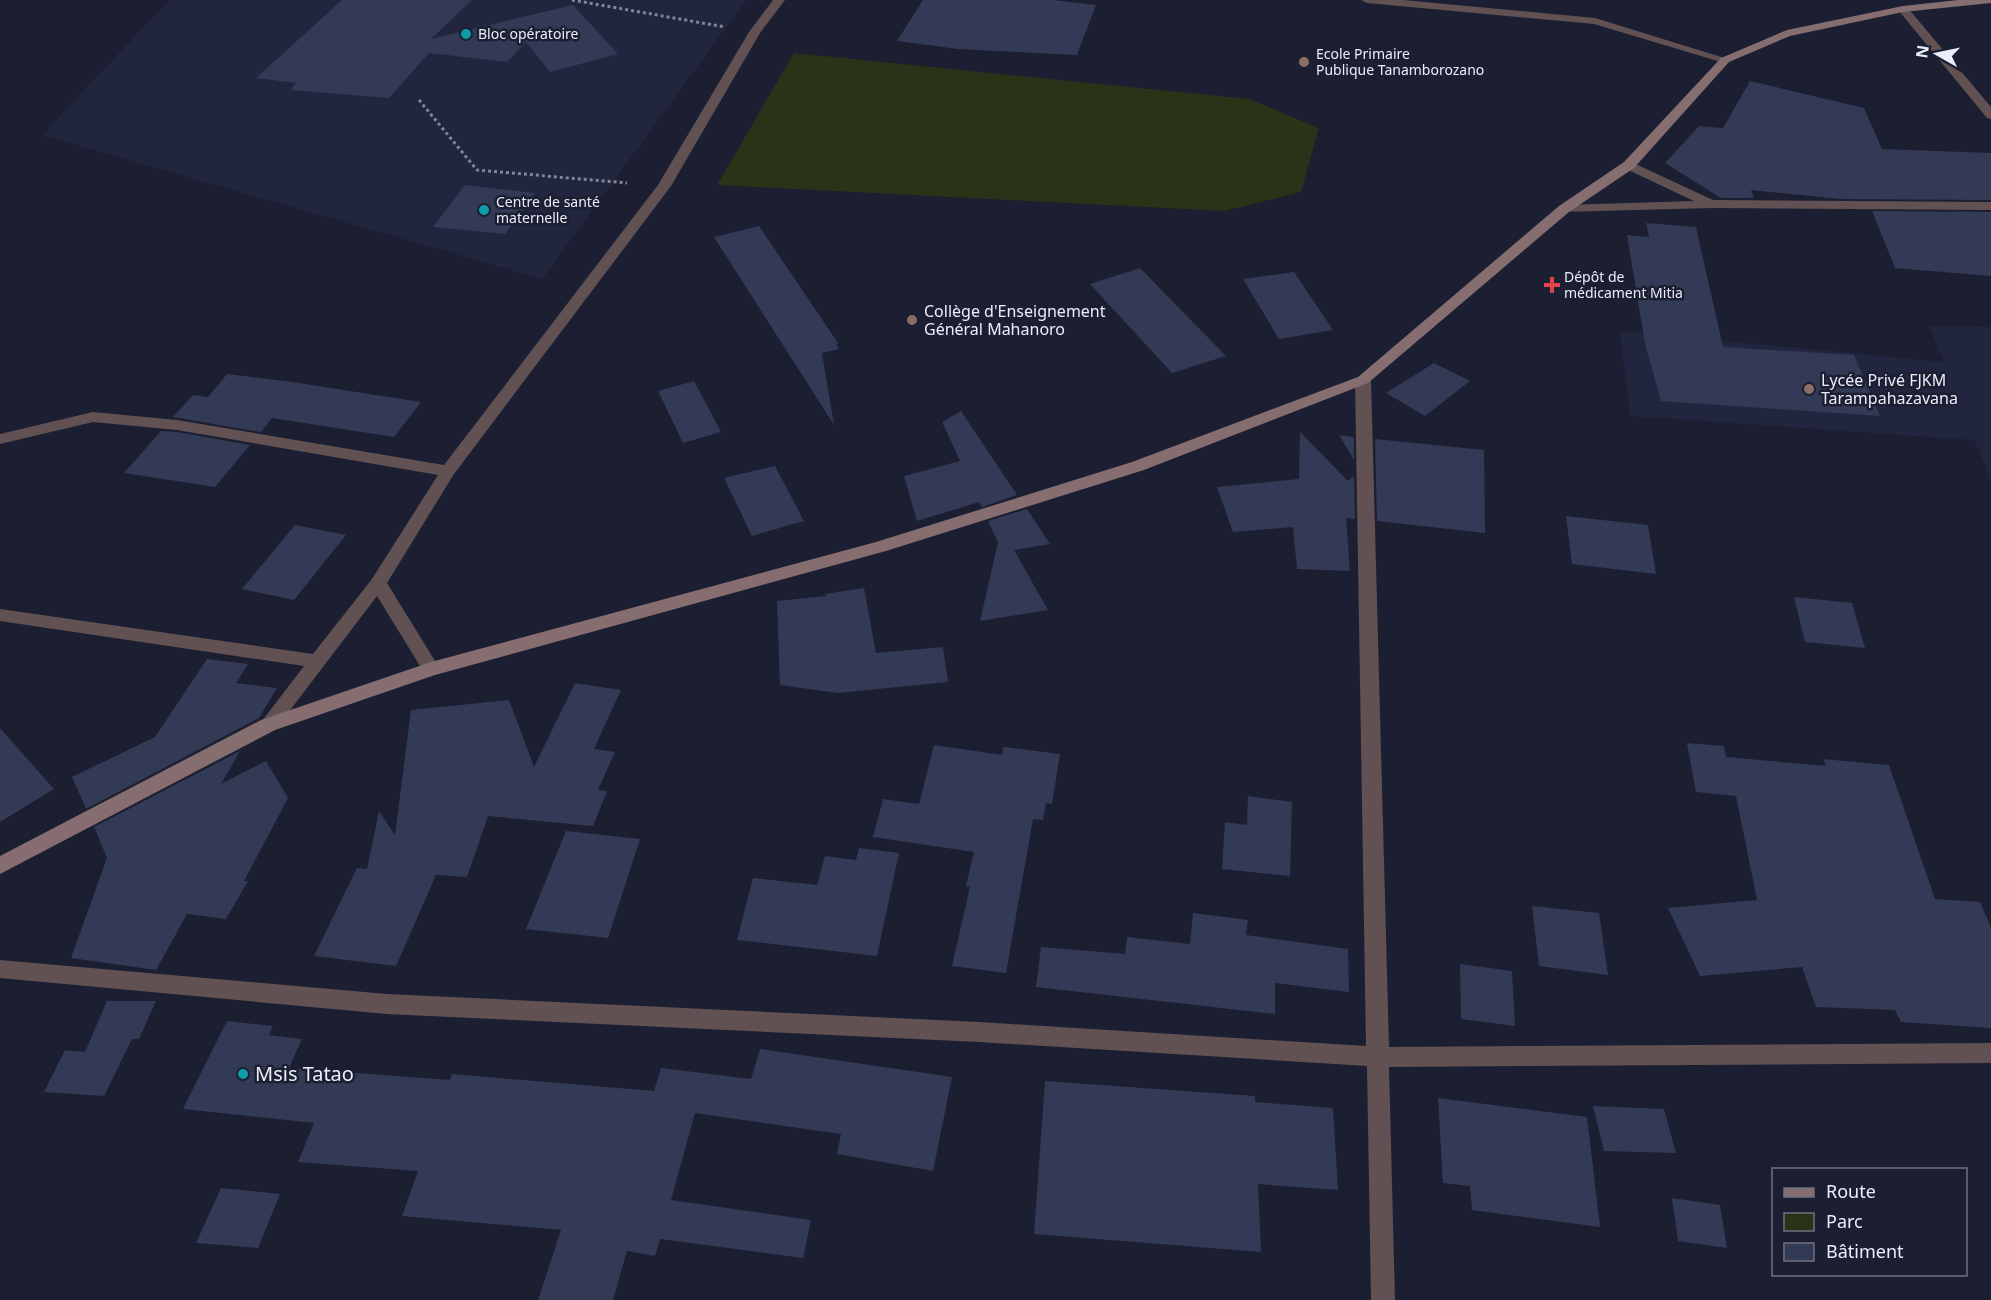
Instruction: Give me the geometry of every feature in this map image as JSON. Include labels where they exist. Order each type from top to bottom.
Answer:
[{"type":"street","points":[[268,725],[378,583],[448,471],[664,186],[755,32],[779,0]]},
{"type":"street","points":[[1367,0],[1595,21],[1725,60]]},
{"type":"street","points":[[0,866],[268,725],[431,669],[925,533],[1138,466],[1363,380],[1564,209],[1629,165],[1725,60],[1787,33],[1903,9],[1991,0]]},
{"type":"street","points":[[1903,9],[1991,115]]},
{"type":"street","points":[[1629,165],[1713,204]]},
{"type":"street","points":[[1564,209],[1713,204],[1991,206]]},
{"type":"street","points":[[1363,380],[1383,1300]]},
{"type":"street","points":[[0,439],[93,417],[177,425],[448,471]]},
{"type":"street","points":[[378,583],[431,669]]},
{"type":"street","points":[[0,615],[316,661]]},
{"type":"street","points":[[0,969],[387,1004],[991,1033],[1377,1057],[1991,1053]]},
{"type":"path","points":[[572,0],[755,32]]},
{"type":"path","points":[[419,100],[477,170],[664,186]]},
{"type":"shaded area","points":[[169,0],[746,0],[542,279],[42,135]]},
{"type":"shaded area","name":"Lycée Privé FJKM Tarampahazavana","points":[[1929,326],[1991,327],[1991,481],[1974,440],[1630,416],[1620,331],[1944,362]]},
{"type":"green space","points":[[794,53],[1249,99],[1319,128],[1301,192],[1224,211],[717,185]]},
{"type":"building","points":[[342,0],[472,0],[431,39],[573,5],[618,54],[550,72],[526,42],[507,62],[429,53],[389,98],[290,90],[296,83],[256,78]]},
{"type":"building","points":[[923,0],[1052,0],[1096,5],[1077,55],[958,49],[897,41]]},
{"type":"building","points":[[1750,81],[1864,108],[1882,149],[1991,153],[1991,200],[1841,199],[1751,190],[1754,198],[1721,198],[1665,163],[1699,126],[1723,128]]},
{"type":"building","name":"Centre de santé maternelle","points":[[465,185],[535,193],[505,234],[433,227]]},
{"type":"building","points":[[1872,211],[1991,212],[1991,276],[1895,268]]},
{"type":"building","points":[[1646,223],[1696,227],[1723,347],[1854,355],[1880,416],[1661,401],[1645,344],[1627,235],[1649,237]]},
{"type":"building","points":[[759,226],[838,343],[836,344],[839,349],[822,353],[834,425],[714,237]]},
{"type":"building","points":[[1140,268],[1226,356],[1172,373],[1090,284]]},
{"type":"building","points":[[1294,272],[1333,330],[1279,339],[1243,279]]},
{"type":"building","points":[[1434,363],[1470,381],[1425,416],[1386,393]]},
{"type":"building","points":[[227,374],[421,402],[394,437],[272,418],[261,432],[173,417],[193,395],[208,397]]},
{"type":"building","points":[[694,381],[721,432],[683,443],[658,391]]},
{"type":"building","points":[[961,411],[1017,495],[982,507],[979,502],[917,521],[904,476],[960,461],[942,422]]},
{"type":"building","points":[[161,431],[250,445],[215,487],[124,473]]},
{"type":"building","points":[[1300,432],[1348,481],[1354,476],[1355,519],[1346,518],[1350,571],[1297,569],[1293,527],[1233,532],[1217,487],[1299,479]]},
{"type":"building","points":[[1339,435],[1354,437],[1354,460]]},
{"type":"building","points":[[1375,439],[1484,450],[1485,533],[1377,521]]},
{"type":"building","points":[[775,466],[804,521],[752,536],[724,478]]},
{"type":"building","points":[[1027,509],[1050,544],[1014,550],[1048,610],[980,621],[998,542],[988,521]]},
{"type":"building","points":[[1566,516],[1648,525],[1656,574],[1572,564]]},
{"type":"building","points":[[295,525],[346,535],[294,600],[242,589]]},
{"type":"building","points":[[864,588],[876,653],[943,647],[948,682],[838,693],[780,685],[777,601],[826,596],[825,594]]},
{"type":"building","points":[[1794,597],[1852,603],[1865,648],[1805,642]]},
{"type":"building","points":[[207,659],[248,664],[236,683],[277,688],[259,718],[86,809],[72,777],[155,737]]},
{"type":"building","points":[[575,683],[621,690],[594,749],[615,752],[598,790],[607,791],[593,826],[488,816],[467,877],[436,875],[396,966],[314,956],[357,868],[367,869],[379,811],[395,835],[411,710],[509,700],[534,767]]},
{"type":"building","points":[[0,728],[54,789],[0,822]]},
{"type":"building","points":[[1687,743],[1724,746],[1726,757],[1826,766],[1823,759],[1889,765],[1935,899],[1980,902],[1991,928],[1991,1028],[1901,1022],[1895,1010],[1816,1007],[1802,967],[1700,976],[1668,908],[1757,900],[1736,796],[1696,792]]},
{"type":"building","points":[[934,745],[1002,755],[1003,747],[1060,754],[1052,804],[1046,803],[1043,820],[1033,819],[1006,973],[952,966],[970,887],[966,886],[974,852],[873,837],[883,799],[919,804]]},
{"type":"building","points":[[240,751],[221,784],[266,761],[288,798],[244,881],[248,881],[226,919],[187,914],[156,970],[71,958],[107,858],[94,827]]},
{"type":"building","points":[[1248,796],[1292,802],[1290,876],[1222,869],[1225,822],[1247,825]]},
{"type":"building","points":[[566,831],[640,839],[608,938],[526,929]]},
{"type":"building","points":[[859,848],[899,853],[877,956],[737,940],[753,878],[817,885],[825,856],[856,860]]},
{"type":"building","points":[[1532,906],[1599,913],[1608,975],[1539,966]]},
{"type":"building","points":[[1193,913],[1248,920],[1246,935],[1348,949],[1349,992],[1275,983],[1275,1014],[1036,987],[1041,947],[1125,954],[1127,937],[1190,944]]},
{"type":"building","points":[[1460,964],[1512,971],[1515,1026],[1461,1019]]},
{"type":"building","points":[[107,1001],[156,1001],[139,1039],[132,1039],[104,1096],[44,1092],[65,1050],[85,1052]]},
{"type":"building","points":[[227,1021],[273,1026],[269,1035],[302,1039],[289,1068],[450,1080],[452,1074],[654,1091],[661,1068],[751,1079],[760,1049],[952,1077],[933,1171],[837,1154],[841,1134],[695,1113],[671,1200],[811,1220],[803,1258],[660,1239],[655,1256],[627,1251],[613,1300],[538,1300],[561,1230],[402,1216],[418,1171],[298,1162],[314,1123],[183,1109]]},
{"type":"building","points":[[1045,1081],[1255,1096],[1255,1102],[1333,1108],[1338,1190],[1258,1184],[1261,1252],[1034,1234]]},
{"type":"building","points":[[1438,1098],[1587,1117],[1600,1227],[1472,1210],[1470,1186],[1443,1183]]},
{"type":"building","points":[[1593,1106],[1664,1109],[1676,1153],[1604,1151]]},
{"type":"building","points":[[221,1188],[280,1194],[258,1248],[196,1243]]},
{"type":"building","points":[[1672,1198],[1720,1205],[1727,1248],[1678,1241]]},
{"type":"place","name":"Bloc opératoire","points":[[466,34]]},
{"type":"place","name":"Ecole Primaire Publique Tanamborozano","points":[[1304,62]]},
{"type":"place","name":"Centre de santé maternelle","points":[[484,210]]},
{"type":"place","name":"Dépôt de médicament Mitia","points":[[1552,285]]},
{"type":"place","name":"Collège d'Enseignement Général Mahanoro","points":[[912,320]]},
{"type":"place","name":"Lycée Privé FJKM Tarampahazavana","points":[[1809,389]]},
{"type":"place","name":"Msis Tatao","points":[[243,1074]]}]
